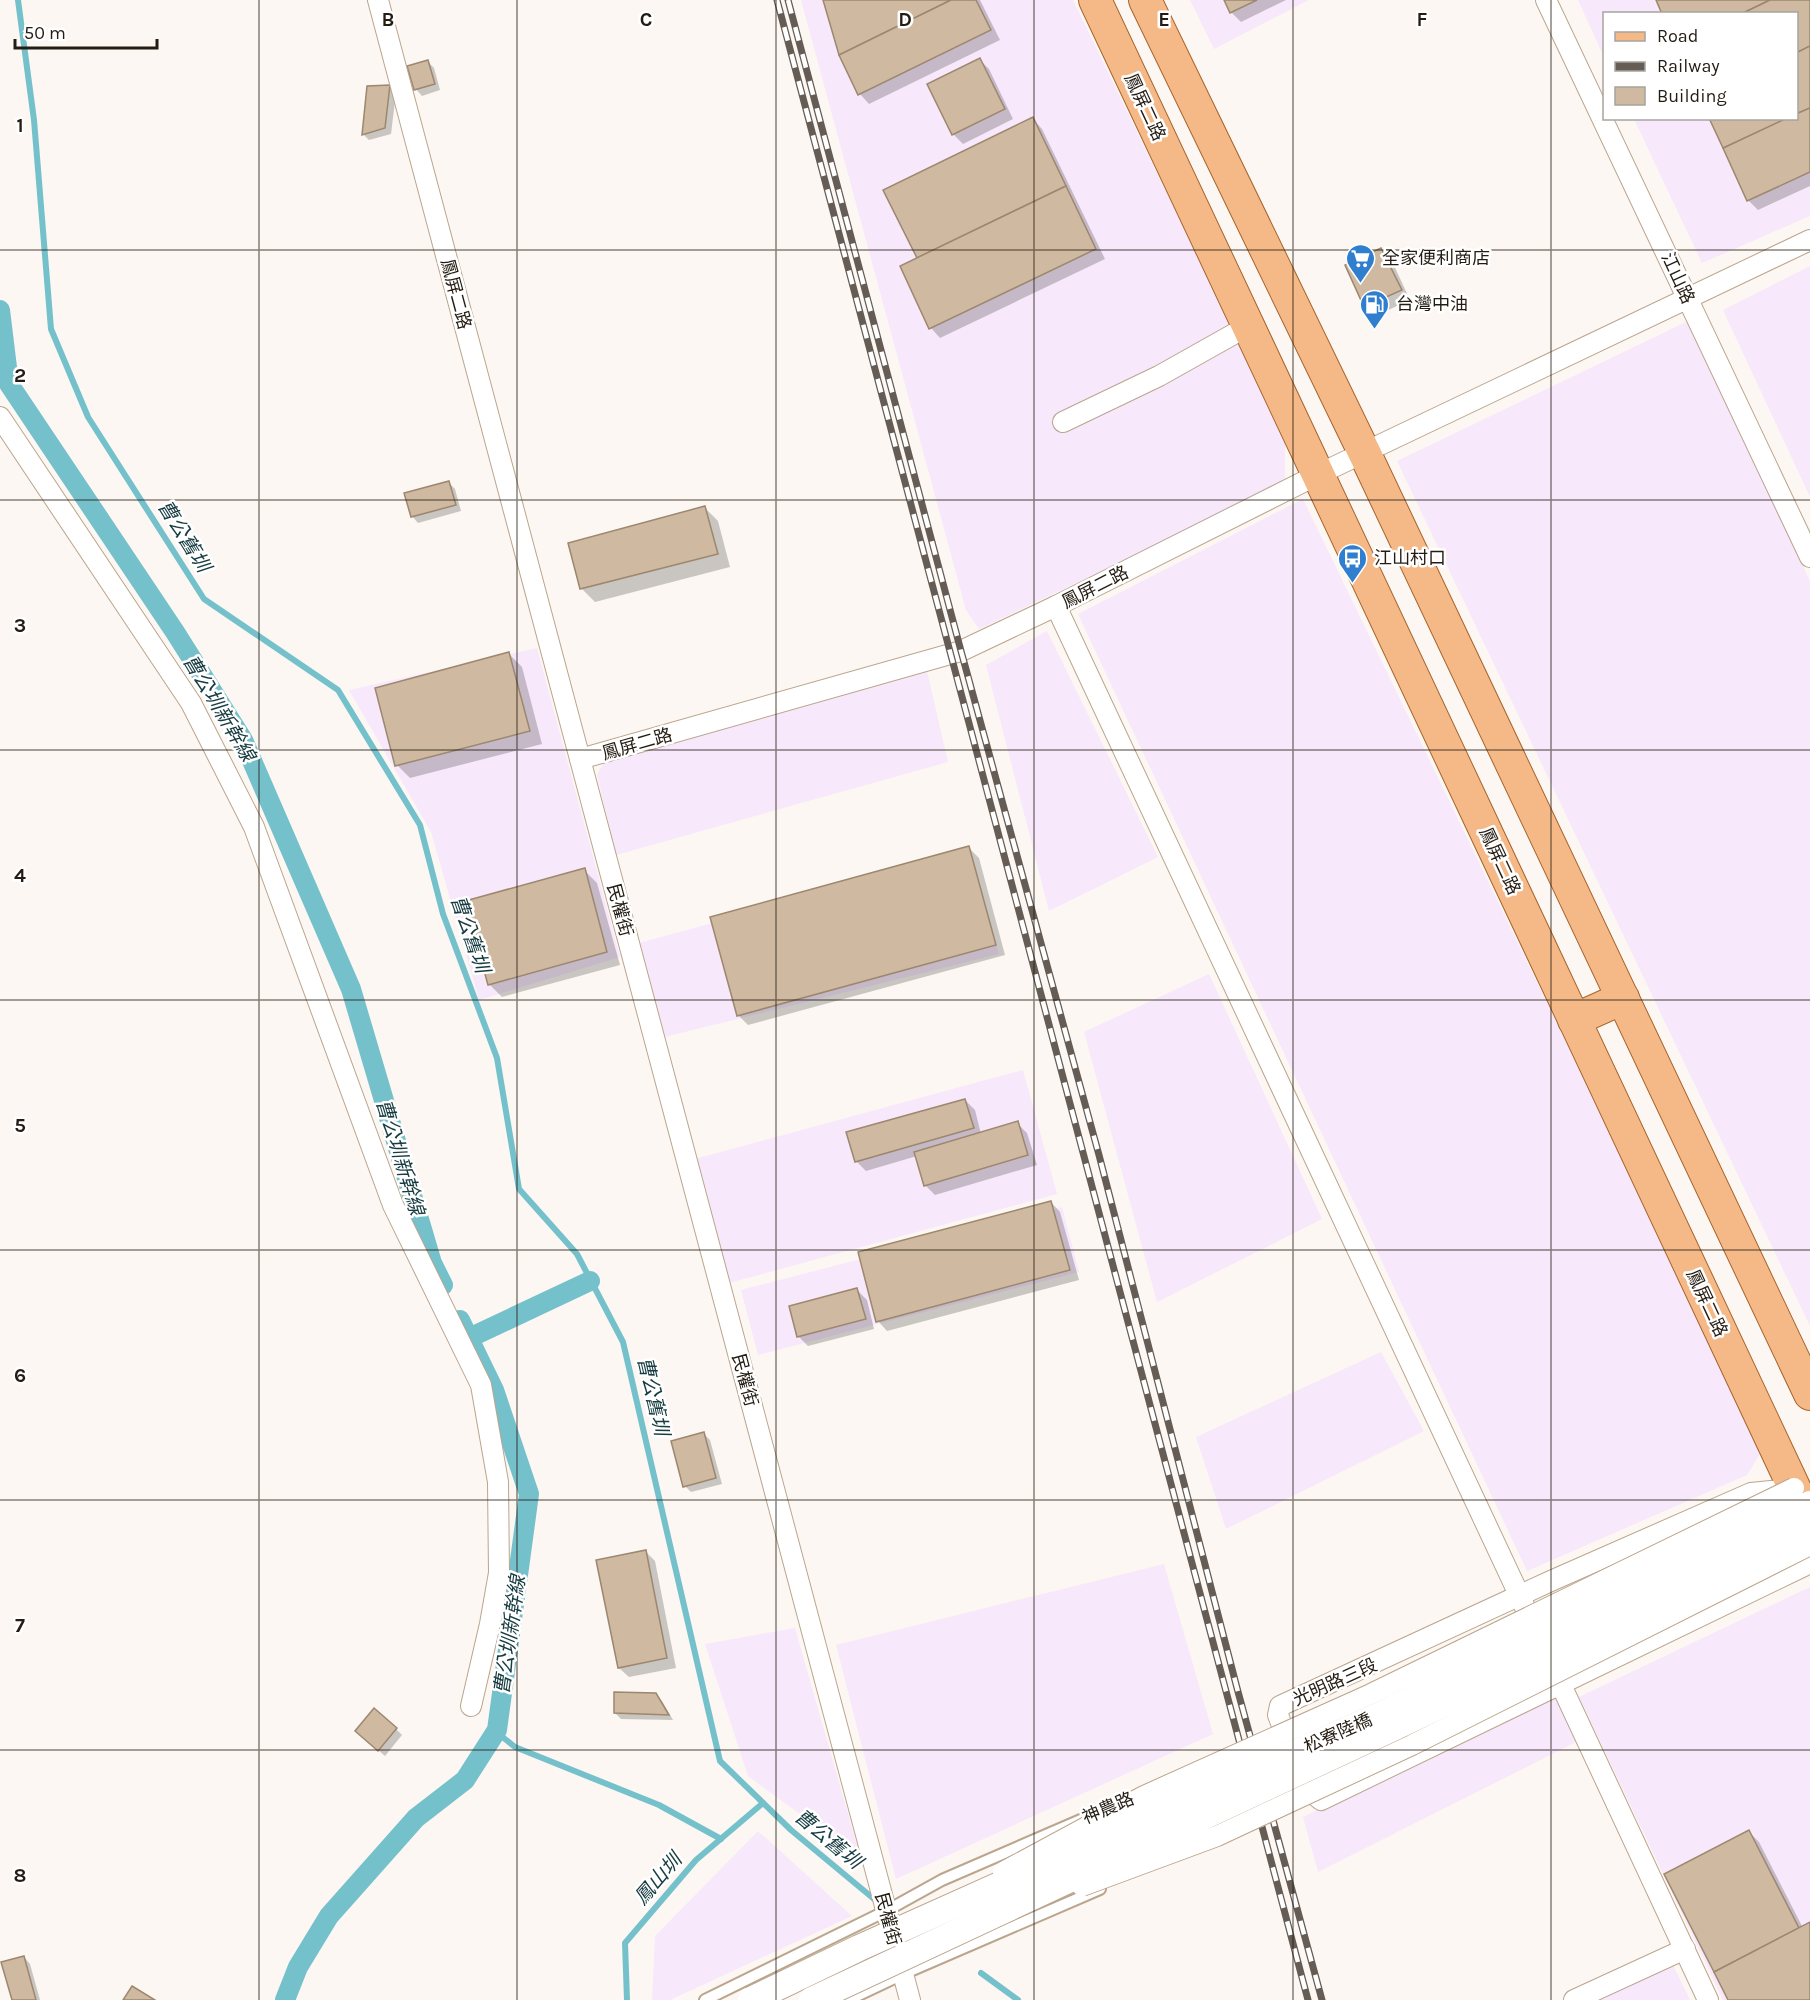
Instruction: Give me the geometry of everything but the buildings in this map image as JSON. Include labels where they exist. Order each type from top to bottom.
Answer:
[{"type":"main road","name":"鳳屏二路","points":[[1095,0],[1574,1020],[1802,1496],[1810,1522]]},
{"type":"main road","points":[[1145,0],[1365,454],[1810,1394]]},
{"type":"main road","points":[[1574,1020],[1623,998]]},
{"type":"street","name":"鳳屏二路","points":[[378,0],[580,759],[951,655],[1056,606],[1319,474],[1810,240]]},
{"type":"street","name":"江山路","points":[[1546,0],[1810,556]]},
{"type":"street","points":[[1063,422],[1158,376],[1248,326]]},
{"type":"street","points":[[0,417],[191,703],[254,827],[393,1205],[481,1384],[498,1482],[499,1573],[471,1706]]},
{"type":"street","points":[[1056,606],[1708,2000]]},
{"type":"street","name":"民權街","points":[[580,759],[910,2000]]},
{"type":"street","name":"光明路三段","points":[[1802,1496],[1751,1493],[1280,1706],[1278,1715],[1304,1786],[1322,1800],[1804,1566],[1810,1556]]},
{"type":"street","name":"松寮陸橋","points":[[751,2000],[859,1948],[1384,1713],[1802,1496]]},
{"type":"street","name":"松寮陸橋","points":[[812,2000],[1393,1728],[1810,1529]]},
{"type":"street","name":"松寮陸橋","points":[[868,1973],[1127,1868],[1217,1836],[1412,1745],[1810,1545]]},
{"type":"street","points":[[1575,2000],[1685,1949]]},
{"type":"lane","name":"神農路","points":[[705,2000],[886,1911],[942,1880],[1151,1790],[1171,1798],[1177,1818],[1179,1842],[1169,1858],[848,2000]]},
{"type":"shaded area","points":[[801,0],[1073,0],[1285,437],[1285,485],[979,629],[966,610]]},
{"type":"shaded area","points":[[1190,0],[1309,0],[1214,49]]},
{"type":"shaded area","points":[[1578,0],[1810,0],[1810,216],[1702,263],[1634,120],[1798,120],[1798,12],[1603,12],[1603,55]]},
{"type":"shaded area","points":[[1810,266],[1810,497],[1723,310]]},
{"type":"shaded area","points":[[1688,321],[1810,581],[1810,1326],[1397,461]]},
{"type":"shaded area","points":[[1303,499],[1763,1449],[1747,1475],[1527,1571],[1078,614]]},
{"type":"shaded area","points":[[1047,631],[1158,857],[1049,911],[986,665]]},
{"type":"shaded area","points":[[537,648],[620,957],[479,1000],[431,832],[349,690]]},
{"type":"shaded area","points":[[927,671],[948,762],[616,855],[597,775],[607,757]]},
{"type":"shaded area","points":[[971,853],[999,954],[665,1037],[639,943]]},
{"type":"shaded area","points":[[1209,974],[1322,1219],[1157,1302],[1084,1032]]},
{"type":"shaded area","points":[[1023,1070],[1057,1194],[729,1283],[695,1159]]},
{"type":"shaded area","points":[[1062,1207],[1079,1272],[758,1355],[741,1290]]},
{"type":"shaded area","points":[[1381,1352],[1424,1431],[1226,1529],[1196,1437]]},
{"type":"shaded area","points":[[1164,1564],[1213,1734],[896,1879],[836,1645]]},
{"type":"shaded area","points":[[1810,1587],[1810,2000],[1723,2000],[1579,1697]]},
{"type":"shaded area","points":[[795,1628],[861,1859],[748,1776],[705,1644]]},
{"type":"shaded area","points":[[1558,1693],[1578,1741],[1318,1872],[1303,1817]]},
{"type":"shaded area","points":[[758,1831],[852,1916],[670,2000],[652,2000],[655,1936]]},
{"type":"shaded area","points":[[1673,1965],[1690,2000],[1600,2000]]},
{"type":"waterway","name":"曹公舊圳","points":[[18,0],[34,120],[51,329],[88,417],[204,599],[338,690],[420,825],[443,914],[497,1058],[519,1189],[577,1254],[623,1342],[720,1761],[791,1830],[874,1899]]},
{"type":"waterway","name":"曹公圳新幹線","points":[[0,310],[9,384],[175,632],[243,740],[351,989],[432,1263],[443,1285]]},
{"type":"waterway","points":[[469,1338],[590,1281]]},
{"type":"waterway","name":"曹公圳新幹線","points":[[285,2000],[298,1967],[329,1916],[416,1818],[465,1780],[497,1730],[529,1494],[494,1390],[460,1320]]},
{"type":"waterway","points":[[495,1731],[515,1747],[659,1805],[721,1839]]},
{"type":"waterway","name":"鳳山圳","points":[[627,2000],[625,1943],[696,1860],[763,1803]]},
{"type":"waterway","name":"曹公舊圳","points":[[981,1973],[1018,2000]]},
{"type":"railway","points":[[777,0],[1308,2000]]},
{"type":"railway","points":[[788,0],[961,651],[1099,1155],[1237,1688],[1322,2000]]},
{"type":"place","name":"全家便利商店","points":[[1361,284]]},
{"type":"place","name":"台灣中油","points":[[1375,330]]},
{"type":"place","name":"江山村口","points":[[1353,584]]}]
